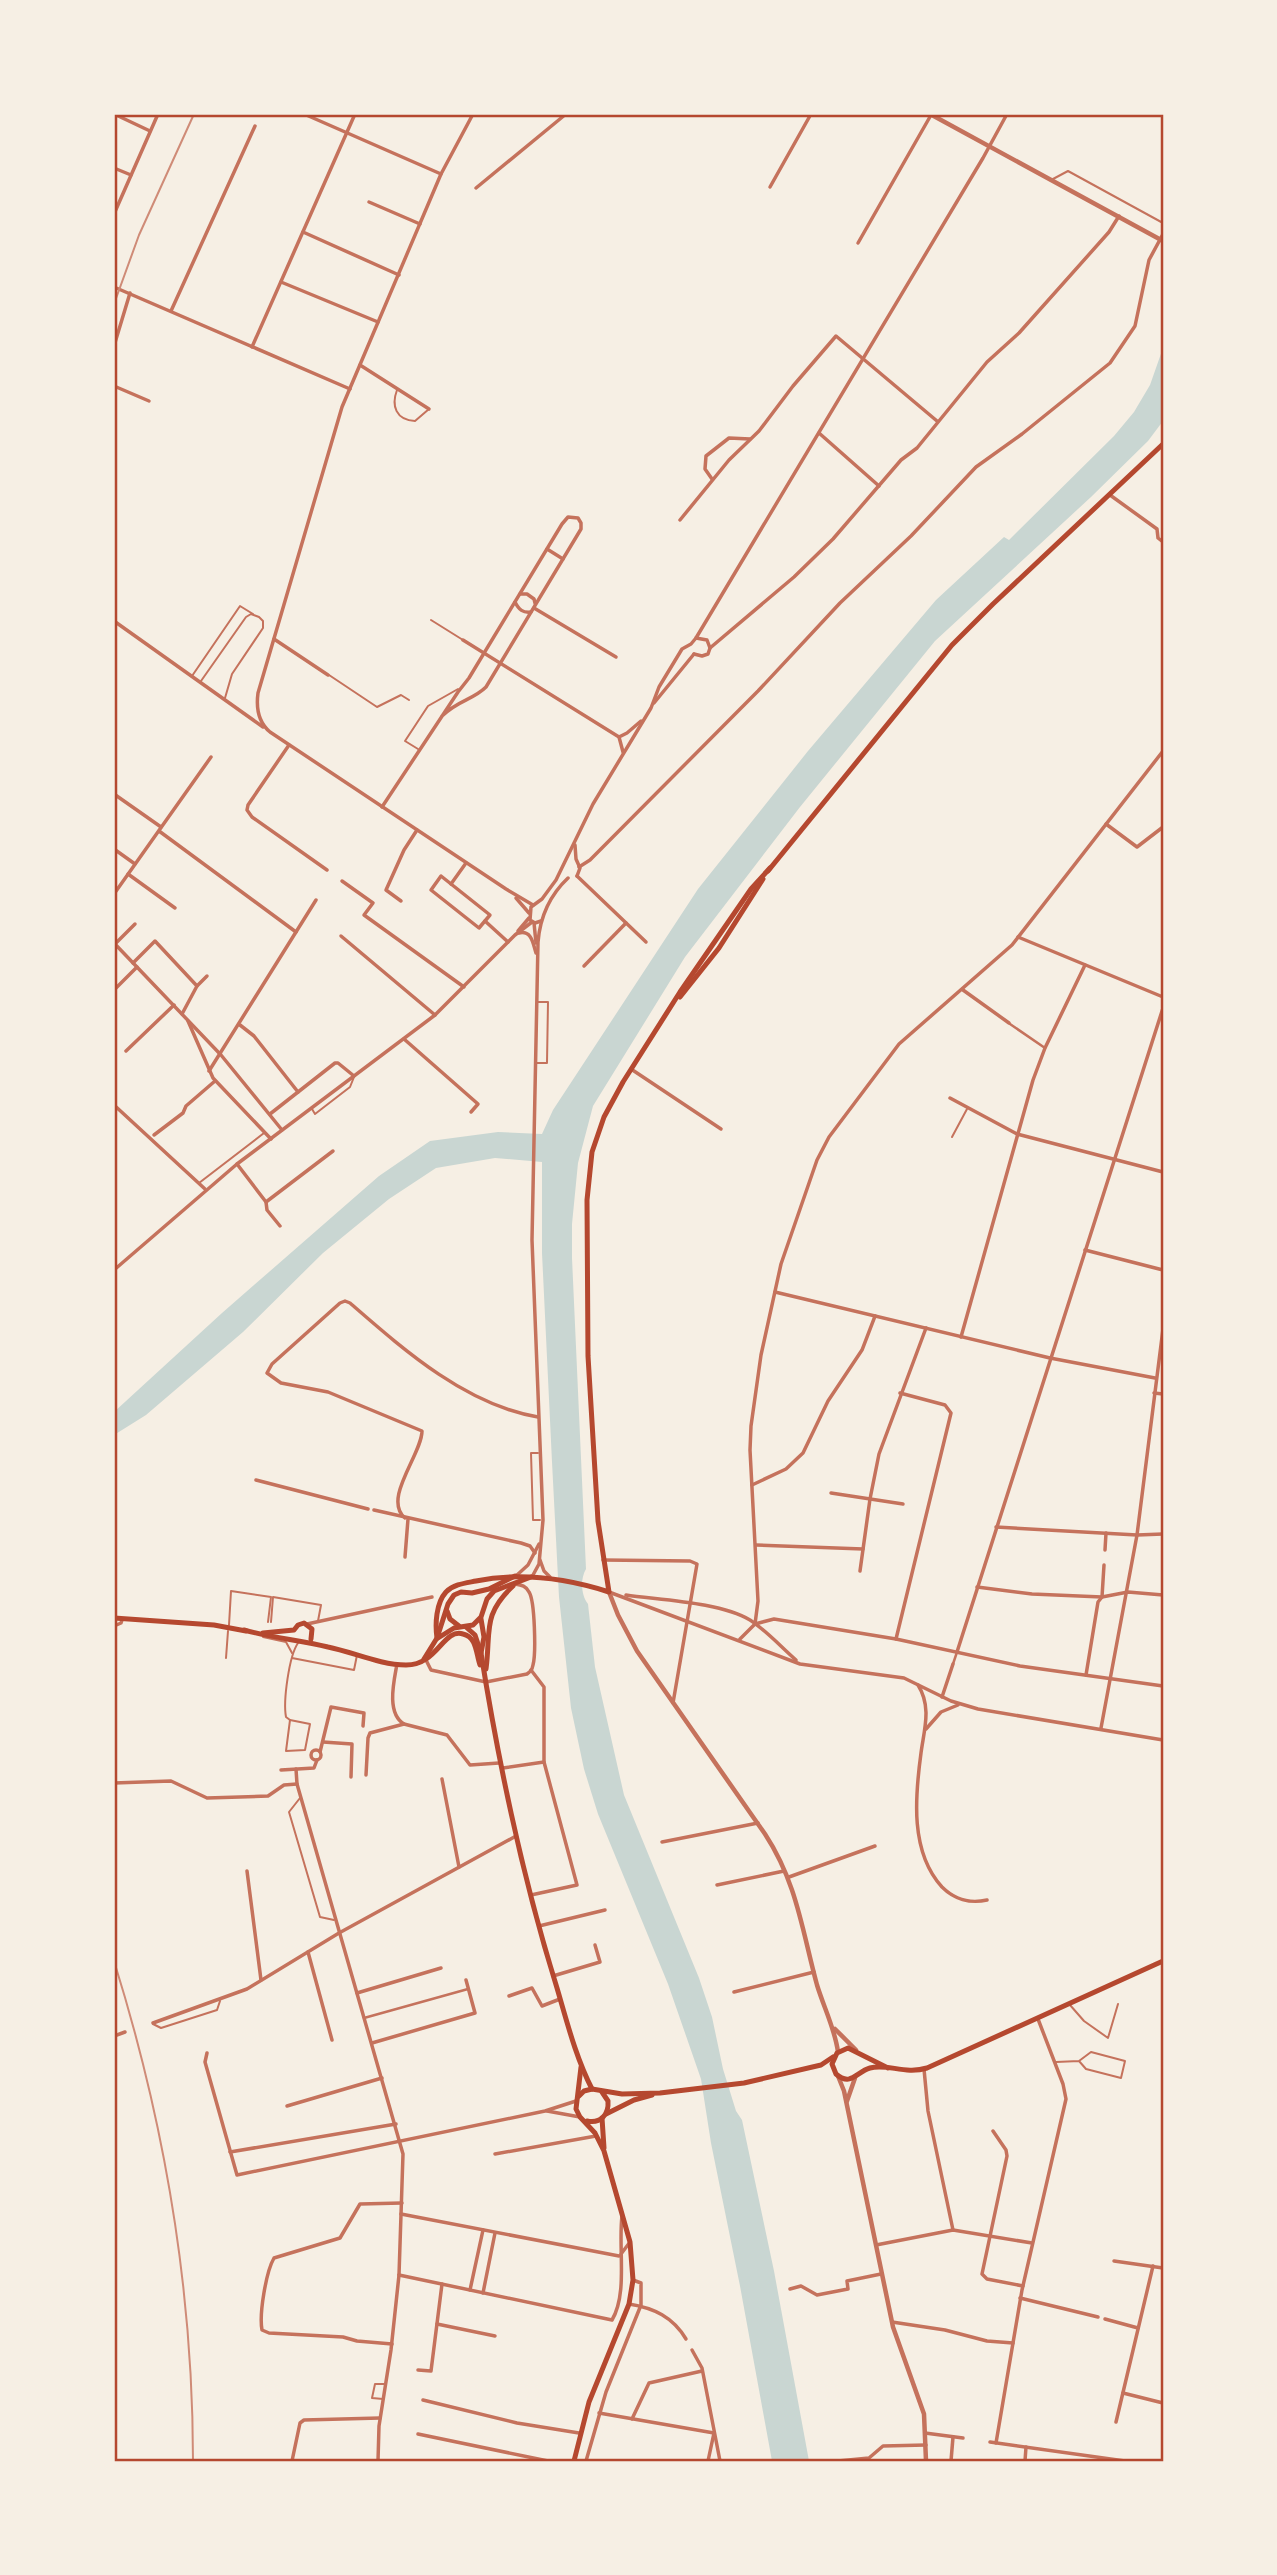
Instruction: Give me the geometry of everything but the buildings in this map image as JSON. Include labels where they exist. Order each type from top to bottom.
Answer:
[{"type":"main road","points":[[437,1638],[435,1627],[440,1602],[451,1588],[491,1578],[533,1575],[609,1592],[596,1504],[589,1394],[587,1200],[590,1165],[597,1133],[608,1107],[631,1069],[751,889],[941,657],[992,604],[1163,444]]},
{"type":"main road","points":[[418,1662],[427,1655],[437,1638],[454,1595],[496,1586],[517,1575]]},
{"type":"main road","points":[[482,1607],[494,1591],[533,1575]]},
{"type":"main road","points":[[485,1679],[489,1621],[498,1600],[515,1584]]},
{"type":"main road","points":[[472,1593],[478,1597],[482,1607],[484,1637],[481,1653]]},
{"type":"main road","points":[[447,1608],[450,1619],[475,1635],[481,1653],[529,1895],[581,2064],[593,2089]]},
{"type":"main road","points":[[437,1638],[473,1625],[481,1617]]},
{"type":"main road","points":[[114,1618],[278,1633],[306,1624],[312,1629],[302,1641]]},
{"type":"main road","points":[[244,1630],[273,1638],[327,1646],[404,1665],[432,1657],[447,1637],[456,1633],[466,1634],[474,1642],[485,1679]]},
{"type":"main road","points":[[294,1630],[302,1641]]},
{"type":"main road","points":[[837,2054],[834,2070],[838,2076],[847,2080],[872,2068],[910,2071],[924,2069],[1163,1961]]},
{"type":"main road","points":[[586,2121],[594,2122],[634,2100],[660,2093],[744,2084],[807,2069],[848,2048],[888,2068]]},
{"type":"main road","points":[[861,2073],[864,2064],[862,2056]]},
{"type":"main road","points":[[574,2461],[579,2433],[629,2304],[633,2280],[630,2242],[604,2151],[576,2109],[581,2064]]},
{"type":"main road","points":[[815,2066],[834,2070]]},
{"type":"main road","points":[[577,2098],[584,2091],[593,2089],[602,2092],[660,2093]]},
{"type":"main road","points":[[602,2092],[608,2101],[604,2116],[604,2151]]},
{"type":"street","points":[[114,114],[150,131]]},
{"type":"street","points":[[114,214],[158,114]]},
{"type":"street","points":[[304,114],[441,174]]},
{"type":"street","points":[[252,347],[355,114]]},
{"type":"street","points":[[265,728],[257,700],[337,422],[441,174],[473,114]]},
{"type":"street","points":[[476,188],[566,114]]},
{"type":"street","points":[[770,187],[811,114]]},
{"type":"street","points":[[564,864],[570,861],[578,865],[590,860],[976,467],[1031,427],[1110,363],[1135,326],[1149,260],[1162,238],[930,114],[858,243]]},
{"type":"street","points":[[651,708],[659,687],[679,653],[696,638],[990,147],[1007,114]]},
{"type":"street","points":[[171,311],[255,126]]},
{"type":"street","points":[[114,168],[131,175]]},
{"type":"street","points":[[369,202],[420,224]]},
{"type":"street","points":[[694,654],[708,654],[710,648],[805,567],[865,504],[901,460],[916,448],[992,357],[1019,333],[1109,232],[1119,216]]},
{"type":"street","points":[[303,232],[398,275]]},
{"type":"street","points":[[281,282],[378,322]]},
{"type":"street","points":[[114,286],[349,389]]},
{"type":"street","points":[[114,346],[130,293]]},
{"type":"street","points":[[680,520],[752,439],[836,337],[937,421]]},
{"type":"street","points":[[360,365],[429,409]]},
{"type":"street","points":[[114,386],[149,401]]},
{"type":"street","points":[[819,433],[878,486]]},
{"type":"street","points":[[713,480],[705,469],[706,456],[729,438],[752,439]]},
{"type":"street","points":[[1110,495],[1157,529],[1158,538],[1163,542]]},
{"type":"street","points":[[382,807],[420,751],[442,716],[484,653],[565,519],[571,516],[578,519],[581,529],[484,690],[454,704],[442,716]]},
{"type":"street","points":[[547,549],[563,559]]},
{"type":"street","points":[[520,594],[527,594],[534,599],[534,608]]},
{"type":"street","points":[[515,602],[525,613],[534,608]]},
{"type":"street","points":[[534,608],[616,657]]},
{"type":"street","points":[[114,621],[289,745],[522,902],[533,922],[537,959]]},
{"type":"street","points":[[696,638],[708,640],[710,648]]},
{"type":"street","points":[[274,639],[328,675]]},
{"type":"street","points":[[463,640],[619,737],[623,754]]},
{"type":"street","points":[[691,644],[694,654]]},
{"type":"street","points":[[515,935],[536,904],[552,887],[593,804],[647,714],[694,654]]},
{"type":"street","points":[[619,737],[633,729],[647,714]]},
{"type":"street","points":[[289,745],[247,810],[252,817],[327,870]]},
{"type":"street","points":[[740,1639],[755,1624],[758,1613],[751,1426],[761,1355],[788,1240],[824,1144],[899,1044],[994,963],[1018,937],[1163,751]]},
{"type":"street","points":[[114,894],[211,757]]},
{"type":"street","points":[[114,794],[296,932]]},
{"type":"street","points":[[1106,824],[1137,847],[1163,827]]},
{"type":"street","points":[[401,901],[386,890],[404,850],[417,830]]},
{"type":"street","points":[[576,842],[577,876]]},
{"type":"street","points":[[114,849],[135,864]]},
{"type":"street","points":[[451,884],[466,863]]},
{"type":"street","points":[[564,864],[563,874],[568,878]]},
{"type":"street","points":[[128,874],[175,908]]},
{"type":"street","points":[[441,876],[490,915],[485,921],[480,928],[431,890],[441,876]]},
{"type":"street","points":[[533,1575],[540,1558],[543,1520],[532,1240],[537,959],[541,920],[557,890],[568,878],[577,876]]},
{"type":"street","points":[[577,876],[646,942]]},
{"type":"street","points":[[342,881],[373,903],[364,915],[464,988]]},
{"type":"street","points":[[506,890],[543,905],[545,912]]},
{"type":"street","points":[[209,1071],[316,900]]},
{"type":"street","points":[[114,1270],[205,1189],[435,1015],[515,935],[533,922],[541,920]]},
{"type":"street","points":[[485,921],[508,942]]},
{"type":"street","points":[[584,966],[626,923]]},
{"type":"street","points":[[135,924],[114,943],[221,1055],[282,1130]]},
{"type":"street","points":[[515,935],[522,932],[529,935],[537,959]]},
{"type":"street","points":[[341,936],[435,1015]]},
{"type":"street","points":[[1018,937],[1163,997]]},
{"type":"street","points":[[114,990],[155,941],[197,986]]},
{"type":"street","points":[[961,1337],[1017,1134],[1045,1048],[1085,965]]},
{"type":"street","points":[[182,1014],[197,986],[207,976]]},
{"type":"street","points":[[962,990],[1045,1048]]},
{"type":"street","points":[[126,1051],[174,1005]]},
{"type":"street","points":[[942,1697],[1163,1008]]},
{"type":"street","points":[[187,1019],[215,1081],[271,1139]]},
{"type":"street","points":[[240,1025],[254,1036],[298,1092]]},
{"type":"street","points":[[404,1040],[478,1104],[471,1112]]},
{"type":"street","points":[[270,1114],[337,1063],[354,1076]]},
{"type":"street","points":[[631,1069],[720,1129]]},
{"type":"street","points":[[154,1135],[183,1114],[186,1106],[215,1081]]},
{"type":"street","points":[[950,1098],[1017,1134],[1163,1172]]},
{"type":"street","points":[[114,1105],[205,1189]]},
{"type":"street","points":[[266,1202],[333,1151]]},
{"type":"street","points":[[237,1164],[266,1202],[267,1210],[280,1226]]},
{"type":"street","points":[[1085,1250],[1163,1270]]},
{"type":"street","points":[[775,1292],[1050,1358],[1156,1379]]},
{"type":"street","points":[[407,1518],[398,1510],[398,1496],[422,1431],[328,1392],[276,1381],[267,1373],[272,1363],[340,1303],[345,1301],[455,1384],[505,1408],[538,1417]]},
{"type":"street","points":[[752,1485],[786,1469],[803,1453],[828,1401],[861,1353],[875,1316]]},
{"type":"street","points":[[860,1571],[881,1445],[926,1328]]},
{"type":"street","points":[[1101,1728],[1137,1535],[1163,1329]]},
{"type":"street","points":[[896,1639],[951,1413],[945,1405],[900,1393]]},
{"type":"street","points":[[1154,1393],[1163,1394]]},
{"type":"street","points":[[256,1480],[368,1508]]},
{"type":"street","points":[[831,1493],[903,1504]]},
{"type":"street","points":[[374,1510],[525,1544],[535,1552]]},
{"type":"street","points":[[405,1556],[407,1518]]},
{"type":"street","points":[[996,1527],[1163,1534]]},
{"type":"street","points":[[1105,1550],[1106,1533]]},
{"type":"street","points":[[517,1575],[526,1568],[542,1536]]},
{"type":"street","points":[[755,1545],[863,1549]]},
{"type":"street","points":[[540,1558],[544,1570],[554,1579]]},
{"type":"street","points":[[603,1560],[696,1563],[673,1703]]},
{"type":"street","points":[[1086,1675],[1101,1597],[1104,1565]]},
{"type":"street","points":[[426,1660],[431,1670],[485,1679],[521,1677],[531,1670],[534,1660],[532,1601],[525,1586],[515,1584]]},
{"type":"street","points":[[977,1587],[1032,1594],[1101,1597],[1128,1592],[1163,1595]]},
{"type":"street","points":[[609,1592],[740,1639],[800,1664],[884,1675],[917,1683],[961,1705],[1163,1740]]},
{"type":"street","points":[[609,1592],[613,1606],[632,1643],[758,1823],[786,1870],[837,2054]]},
{"type":"street","points":[[618,1595],[691,1603],[726,1611],[755,1624],[800,1664]]},
{"type":"street","points":[[306,1624],[432,1597]]},
{"type":"street","points":[[114,1626],[121,1623],[122,1619]]},
{"type":"street","points":[[755,1624],[774,1619],[896,1639],[1020,1666],[1163,1686]]},
{"type":"street","points":[[312,1629],[318,1622]]},
{"type":"street","points":[[397,1664],[392,1692],[398,1719],[404,1724],[449,1736],[470,1765],[502,1766],[544,1762]]},
{"type":"street","points":[[529,1895],[577,1885],[544,1762],[545,1691],[543,1684],[531,1670]]},
{"type":"street","points":[[917,1683],[926,1709],[916,1812],[920,1840],[935,1878],[948,1893],[967,1901],[986,1900]]},
{"type":"street","points":[[925,1731],[941,1712],[961,1705]]},
{"type":"street","points":[[281,1770],[314,1768],[320,1757],[330,1709],[333,1707],[364,1713],[363,1726]]},
{"type":"street","points":[[366,1775],[370,1733],[404,1724]]},
{"type":"street","points":[[323,1742],[352,1744],[351,1777]]},
{"type":"street","points":[[317,1760],[311,1755],[315,1751],[320,1752]]},
{"type":"street","points":[[296,1769],[300,1798],[404,2158],[399,2275],[380,2418],[378,2461]]},
{"type":"street","points":[[442,1779],[459,1867]]},
{"type":"street","points":[[114,1783],[171,1781],[207,1798],[268,1796],[284,1785],[297,1784]]},
{"type":"street","points":[[662,1842],[758,1823]]},
{"type":"street","points":[[153,2023],[220,2000],[261,1980],[339,1933],[516,1836]]},
{"type":"street","points":[[789,1877],[875,1846]]},
{"type":"street","points":[[717,1885],[786,1870]]},
{"type":"street","points":[[247,1871],[261,1980]]},
{"type":"street","points":[[537,1926],[605,1910]]},
{"type":"street","points":[[553,1976],[600,1962],[595,1945]]},
{"type":"street","points":[[308,1952],[332,2040]]},
{"type":"street","points":[[357,1993],[441,1968]]},
{"type":"street","points":[[734,1992],[814,1972]]},
{"type":"street","points":[[372,2043],[475,2013],[466,1980]]},
{"type":"street","points":[[509,1996],[532,1988],[542,2006],[560,1999]]},
{"type":"street","points":[[365,2018],[468,1989]]},
{"type":"street","points":[[996,2443],[1020,2298],[1066,2102],[1065,2089],[1038,2019]]},
{"type":"street","points":[[830,2023],[856,2050]]},
{"type":"street","points":[[114,2036],[125,2032]]},
{"type":"street","points":[[207,2053],[205,2062],[237,2175],[545,2111],[577,2098]]},
{"type":"street","points":[[924,2069],[928,2110],[953,2230]]},
{"type":"street","points":[[838,2076],[844,2091],[892,2322],[922,2407],[926,2461]]},
{"type":"street","points":[[287,2106],[382,2078]]},
{"type":"street","points":[[848,2112],[848,2096],[855,2078]]},
{"type":"street","points":[[545,2111],[580,2116]]},
{"type":"street","points":[[230,2152],[396,2124]]},
{"type":"street","points":[[993,2131],[1007,2156],[982,2268],[983,2276],[1023,2286]]},
{"type":"street","points":[[495,2154],[596,2136]]},
{"type":"street","points":[[391,2344],[355,2341],[343,2337],[269,2333],[262,2330],[261,2323],[274,2258],[340,2238],[357,2207],[362,2203],[402,2203]]},
{"type":"street","points":[[399,2275],[612,2320],[622,2281],[622,2213]]},
{"type":"street","points":[[401,2214],[620,2256]]},
{"type":"street","points":[[470,2290],[483,2230]]},
{"type":"street","points":[[875,2245],[953,2230],[1032,2243]]},
{"type":"street","points":[[483,2293],[495,2232]]},
{"type":"street","points":[[620,2256],[630,2242]]},
{"type":"street","points":[[1115,2261],[1163,2268]]},
{"type":"street","points":[[1116,2422],[1153,2266]]},
{"type":"street","points":[[790,2289],[801,2286],[817,2295],[848,2289],[847,2281],[881,2274]]},
{"type":"street","points":[[586,2461],[599,2413],[640,2305],[641,2283],[633,2280]]},
{"type":"street","points":[[418,2370],[431,2371],[442,2284]]},
{"type":"street","points":[[1020,2298],[1098,2317]]},
{"type":"street","points":[[629,2304],[640,2305],[674,2321],[686,2339]]},
{"type":"street","points":[[1105,2319],[1139,2328]]},
{"type":"street","points":[[892,2322],[945,2330],[987,2341],[1013,2343]]},
{"type":"street","points":[[437,2324],[495,2336]]},
{"type":"street","points":[[692,2350],[702,2371],[720,2461]]},
{"type":"street","points":[[632,2419],[649,2383],[702,2371]]},
{"type":"street","points":[[1123,2393],[1163,2403]]},
{"type":"street","points":[[423,2400],[517,2423],[579,2433]]},
{"type":"street","points":[[599,2413],[714,2433]]},
{"type":"street","points":[[292,2461],[298,2431],[302,2421],[307,2418],[380,2418]]},
{"type":"street","points":[[708,2461],[714,2433]]},
{"type":"street","points":[[925,2433],[963,2438]]},
{"type":"street","points":[[418,2434],[548,2461]]},
{"type":"street","points":[[951,2461],[953,2437]]},
{"type":"street","points":[[990,2442],[1125,2461]]},
{"type":"street","points":[[838,2461],[869,2458],[883,2446],[926,2445]]},
{"type":"street","points":[[1025,2461],[1026,2447]]},
{"type":"lane","points":[[1051,181],[1068,171],[1163,223]]},
{"type":"lane","points":[[398,389],[394,406],[399,416],[405,420],[415,421],[429,409]]},
{"type":"lane","points":[[192,676],[240,606],[263,621],[263,628],[232,674],[224,699]]},
{"type":"lane","points":[[201,683],[246,617],[253,614]]},
{"type":"lane","points":[[431,620],[463,640]]},
{"type":"lane","points":[[328,675],[377,707],[401,695],[408,700]]},
{"type":"lane","points":[[420,751],[405,741],[425,709],[434,701],[462,687]]},
{"type":"lane","points":[[535,1063],[547,1063],[548,1002],[536,1002]]},
{"type":"lane","points":[[952,1137],[968,1108]]},
{"type":"lane","points":[[198,1183],[265,1132]]},
{"type":"lane","points":[[539,1453],[531,1453],[533,1520],[543,1520]]},
{"type":"lane","points":[[226,1658],[231,1591],[271,1597],[270,1622],[274,1597],[321,1605],[318,1622]]},
{"type":"lane","points":[[260,1634],[264,1638],[288,1643],[292,1657],[286,1717],[310,1724],[305,1750],[286,1751],[290,1720]]},
{"type":"lane","points":[[292,1657],[302,1641]]},
{"type":"lane","points":[[292,1657],[354,1670],[357,1654]]},
{"type":"lane","points":[[300,1798],[289,1812],[320,1917],[336,1920]]},
{"type":"lane","points":[[153,2023],[155,2027],[161,2028],[217,2010],[220,2000]]},
{"type":"lane","points":[[1069,2004],[1084,2021],[1108,2038],[1118,2004]]},
{"type":"lane","points":[[1055,2062],[1079,2061],[1091,2052],[1125,2061],[1121,2078],[1086,2069],[1079,2061]]},
{"type":"lane","points":[[383,2399],[372,2398],[375,2384],[386,2384]]},
{"type":"shaded area","points":[[1163,348],[1163,421],[1148,441],[1091,497],[935,641],[800,807],[685,957],[593,1106],[578,1163],[572,1224],[572,1258],[586,1569],[582,1582],[583,1592],[588,1604],[595,1667],[624,1795],[699,1978],[712,2017],[723,2069],[736,2111],[742,2120],[774,2271],[809,2461],[772,2461],[701,2079],[668,1984],[598,1814],[584,1769],[571,1708],[559,1597],[542,1253],[542,1162],[495,1158],[436,1168],[389,1199],[323,1253],[243,1332],[146,1415],[114,1435],[114,1412],[222,1313],[379,1176],[430,1141],[498,1132],[542,1134],[553,1110],[698,889],[808,751],[936,600],[1004,537],[1009,540],[1114,436],[1134,412],[1150,385]]},
{"type":"railway","points":[[114,304],[139,235],[194,114]]},
{"type":"railway","points":[[114,1961],[148,2084],[173,2208],[188,2334],[193,2461]]}]
